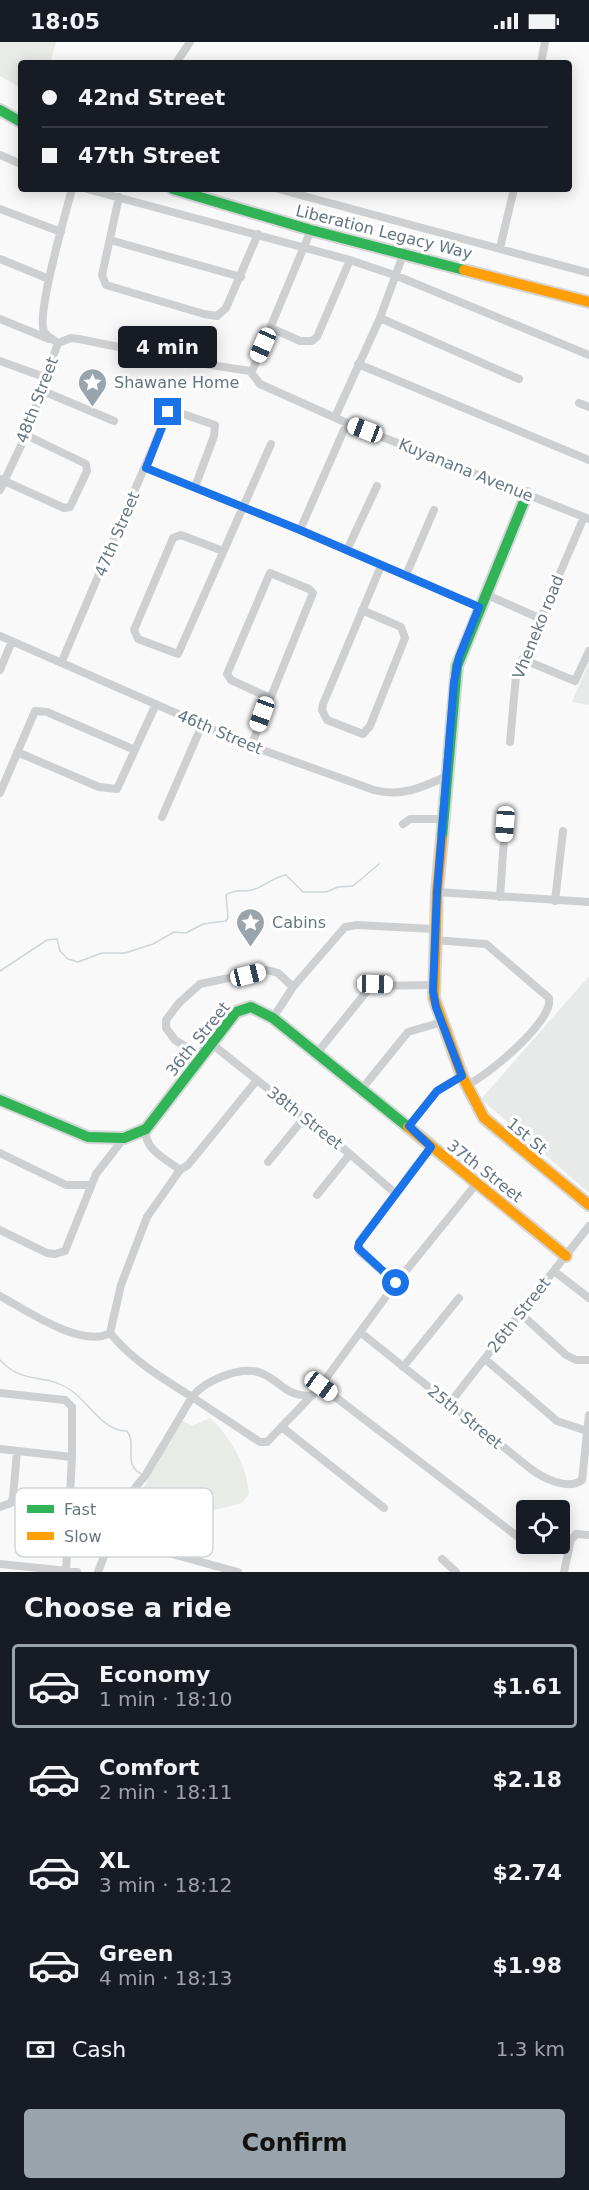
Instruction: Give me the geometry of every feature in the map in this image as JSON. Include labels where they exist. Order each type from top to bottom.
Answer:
[{"type":"street","points":[[178,60],[190,42]]},
{"type":"street","points":[[542,60],[545,42]]},
{"type":"street","points":[[0,110],[18,120]]},
{"type":"street","points":[[0,155],[18,163]]},
{"type":"street","points":[[58,343],[44,332],[43,324],[49,279],[71,192]]},
{"type":"street","points":[[100,192],[350,260],[397,276],[589,355]]},
{"type":"street","name":"Liberation Legacy Way","points":[[183,192],[311,230],[404,252],[589,302]]},
{"type":"street","points":[[289,192],[589,273]]},
{"type":"street","points":[[500,248],[513,192]]},
{"type":"street","points":[[119,197],[102,274],[106,285],[204,314],[217,316],[222,313],[258,234]]},
{"type":"street","points":[[0,209],[61,232]]},
{"type":"street","points":[[0,319],[58,343],[70,338],[79,339],[250,371],[253,369],[311,230]]},
{"type":"street","points":[[110,240],[240,277]]},
{"type":"street","points":[[334,417],[380,318],[404,252]]},
{"type":"street","points":[[0,259],[49,279]]},
{"type":"street","points":[[270,328],[300,341],[312,341],[317,337],[350,260]]},
{"type":"street","points":[[380,318],[519,379]]},
{"type":"street","name":"48th Street","points":[[0,490],[2,480],[26,435],[58,343]]},
{"type":"street","points":[[0,361],[47,378]]},
{"type":"street","points":[[358,364],[589,460]]},
{"type":"street","name":"Kuyanana Avenue","points":[[250,371],[260,384],[347,423],[586,518]]},
{"type":"street","points":[[43,391],[114,421]]},
{"type":"street","points":[[579,403],[589,407]]},
{"type":"street","name":"47th Street","points":[[62,662],[146,468],[165,414],[177,412],[215,425],[214,436],[195,487]]},
{"type":"street","points":[[300,530],[347,423]]},
{"type":"street","points":[[2,480],[67,508],[70,507],[81,487],[87,471],[86,464],[26,435]]},
{"type":"street","points":[[223,551],[181,535],[172,538],[134,630],[138,639],[178,654],[271,444]]},
{"type":"street","points":[[146,468],[300,530],[479,607]]},
{"type":"street","points":[[347,550],[377,486]]},
{"type":"street","name":"1st St","points":[[527,494],[479,607],[457,666],[445,777],[434,934],[434,998],[464,1080],[479,1112],[497,1131],[589,1205]]},
{"type":"street","points":[[406,575],[434,510]]},
{"type":"street","name":"Vheneko road","points":[[510,741],[514,686],[522,658],[586,518]]},
{"type":"street","points":[[362,610],[400,627],[405,638],[370,726],[363,734],[327,720],[322,710],[362,610],[381,566]]},
{"type":"street","points":[[251,746],[268,697],[313,593],[309,589],[270,573],[227,674],[231,680],[268,697]]},
{"type":"street","points":[[485,594],[539,618]]},
{"type":"street","name":"46th Street","points":[[0,636],[251,746],[388,793],[421,788],[445,777]]},
{"type":"street","points":[[0,670],[12,641]]},
{"type":"street","points":[[522,658],[575,681],[589,651]]},
{"type":"street","points":[[17,752],[111,790],[121,785],[156,704]]},
{"type":"street","points":[[0,793],[35,711],[47,712],[135,750]]},
{"type":"street","points":[[162,817],[202,725]]},
{"type":"street","points":[[403,824],[410,819],[442,819]]},
{"type":"street","points":[[500,897],[505,824]]},
{"type":"street","points":[[555,901],[563,831]]},
{"type":"street","points":[[437,892],[589,902]]},
{"type":"street","points":[[273,1018],[293,987],[345,927],[357,925],[434,934],[486,944],[546,993],[550,1004],[545,1017],[489,1073],[437,1091],[409,1126]]},
{"type":"street","points":[[201,1056],[175,1040],[166,1028],[166,1020],[191,990],[200,984],[267,970],[278,973],[293,987]]},
{"type":"street","points":[[317,1053],[371,986],[434,985]]},
{"type":"street","name":"36th Street","points":[[146,1129],[201,1056],[213,1045],[241,1008],[255,1007],[273,1018]]},
{"type":"street","name":"37th Street","points":[[273,1018],[409,1126],[431,1147],[566,1256]]},
{"type":"street","points":[[361,1090],[408,1032],[442,1022]]},
{"type":"street","name":"38th Street","points":[[213,1045],[350,1154],[395,1193]]},
{"type":"street","points":[[0,1296],[72,1334],[87,1337],[105,1336],[110,1333],[121,1285],[147,1217],[180,1170],[188,1165],[257,1080]]},
{"type":"street","points":[[0,1100],[88,1137],[124,1138],[146,1129],[145,1137],[152,1148],[180,1170]]},
{"type":"street","points":[[267,1162],[304,1118]]},
{"type":"street","points":[[0,1230],[47,1253],[55,1254],[65,1251],[96,1174],[124,1138]]},
{"type":"street","points":[[396,1283],[358,1248],[359,1243],[431,1147]]},
{"type":"street","points":[[0,1153],[66,1185],[91,1185]]},
{"type":"street","points":[[317,1195],[350,1154]]},
{"type":"street","points":[[110,1333],[139,1363],[260,1442],[267,1442],[321,1386],[396,1283],[477,1183]]},
{"type":"street","name":"26th Street","points":[[449,1404],[589,1226]]},
{"type":"street","points":[[554,1271],[589,1298]]},
{"type":"street","points":[[403,1367],[459,1298]]},
{"type":"street","points":[[520,1313],[566,1355],[576,1360],[589,1360]]},
{"type":"street","name":"25th Street","points":[[360,1332],[537,1473],[564,1484],[578,1484],[584,1474],[587,1431]]},
{"type":"street","points":[[485,1359],[557,1421],[587,1431],[589,1415]]},
{"type":"street","points":[[136,1488],[192,1397],[206,1385],[221,1378],[251,1371],[261,1373],[293,1395],[311,1396]]},
{"type":"street","points":[[321,1386],[516,1535]]},
{"type":"street","points":[[0,1393],[65,1400],[70,1404],[70,1488]]},
{"type":"street","points":[[283,1428],[384,1508]]},
{"type":"street","points":[[0,1449],[72,1457]]},
{"type":"street","points":[[0,1507],[11,1503],[13,1497],[17,1451]]},
{"type":"street","points":[[570,1544],[578,1533],[589,1535]]},
{"type":"street","points":[[564,1572],[568,1554]]},
{"type":"street","points":[[98,1572],[105,1557]]},
{"type":"street","points":[[183,1557],[238,1572]]},
{"type":"street","points":[[442,1559],[456,1572]]},
{"type":"street","points":[[0,1564],[77,1572]]},
{"type":"shaded area","points":[[0,42],[56,42],[51,60],[18,60],[18,86],[0,76]]},
{"type":"shaded area","points":[[589,663],[589,705],[572,702]]},
{"type":"shaded area","points":[[589,976],[589,1193],[481,1099]]},
{"type":"shaded area","points":[[210,1418],[231,1443],[248,1483],[249,1494],[242,1503],[213,1509],[213,1488],[144,1488],[177,1423],[183,1421],[192,1426]]},
{"type":"waterway","points":[[0,971],[47,940],[57,939],[60,951],[68,959],[78,962],[102,953],[125,953],[153,944],[174,932],[186,933],[203,924],[226,921],[228,918],[226,895],[230,893],[255,889],[286,875],[303,892],[326,892],[338,887],[353,886],[379,864]]},
{"type":"waterway","points":[[0,1360],[17,1373],[63,1385],[78,1396],[104,1422],[111,1427],[127,1431],[131,1443],[131,1461],[136,1471],[143,1475]]},
{"type":"traffic: fast","points":[[0,110],[18,120]]},
{"type":"traffic: fast","points":[[183,192],[311,230],[464,270]]},
{"type":"traffic: fast","points":[[442,838],[457,666],[527,494]]},
{"type":"traffic: fast","points":[[0,1100],[88,1137],[124,1138],[146,1129],[236,1012],[251,1007],[273,1018],[408,1127]]},
{"type":"traffic: slow","points":[[464,270],[589,302]]},
{"type":"traffic: slow","points":[[442,838],[437,892],[434,998],[462,1076],[484,1118],[589,1205]]},
{"type":"traffic: slow","points":[[408,1127],[566,1256]]},
{"type":"place","name":"Shawane Home","points":[[93,408]]},
{"type":"place","name":"Cabins","points":[[251,948]]},
{"type":"route","points":[[168,412],[165,414],[146,468],[300,530],[479,607],[459,657],[454,682],[434,940],[434,998],[462,1076],[440,1088],[409,1126],[431,1147],[395,1193],[359,1243],[358,1248],[396,1283]]}]
